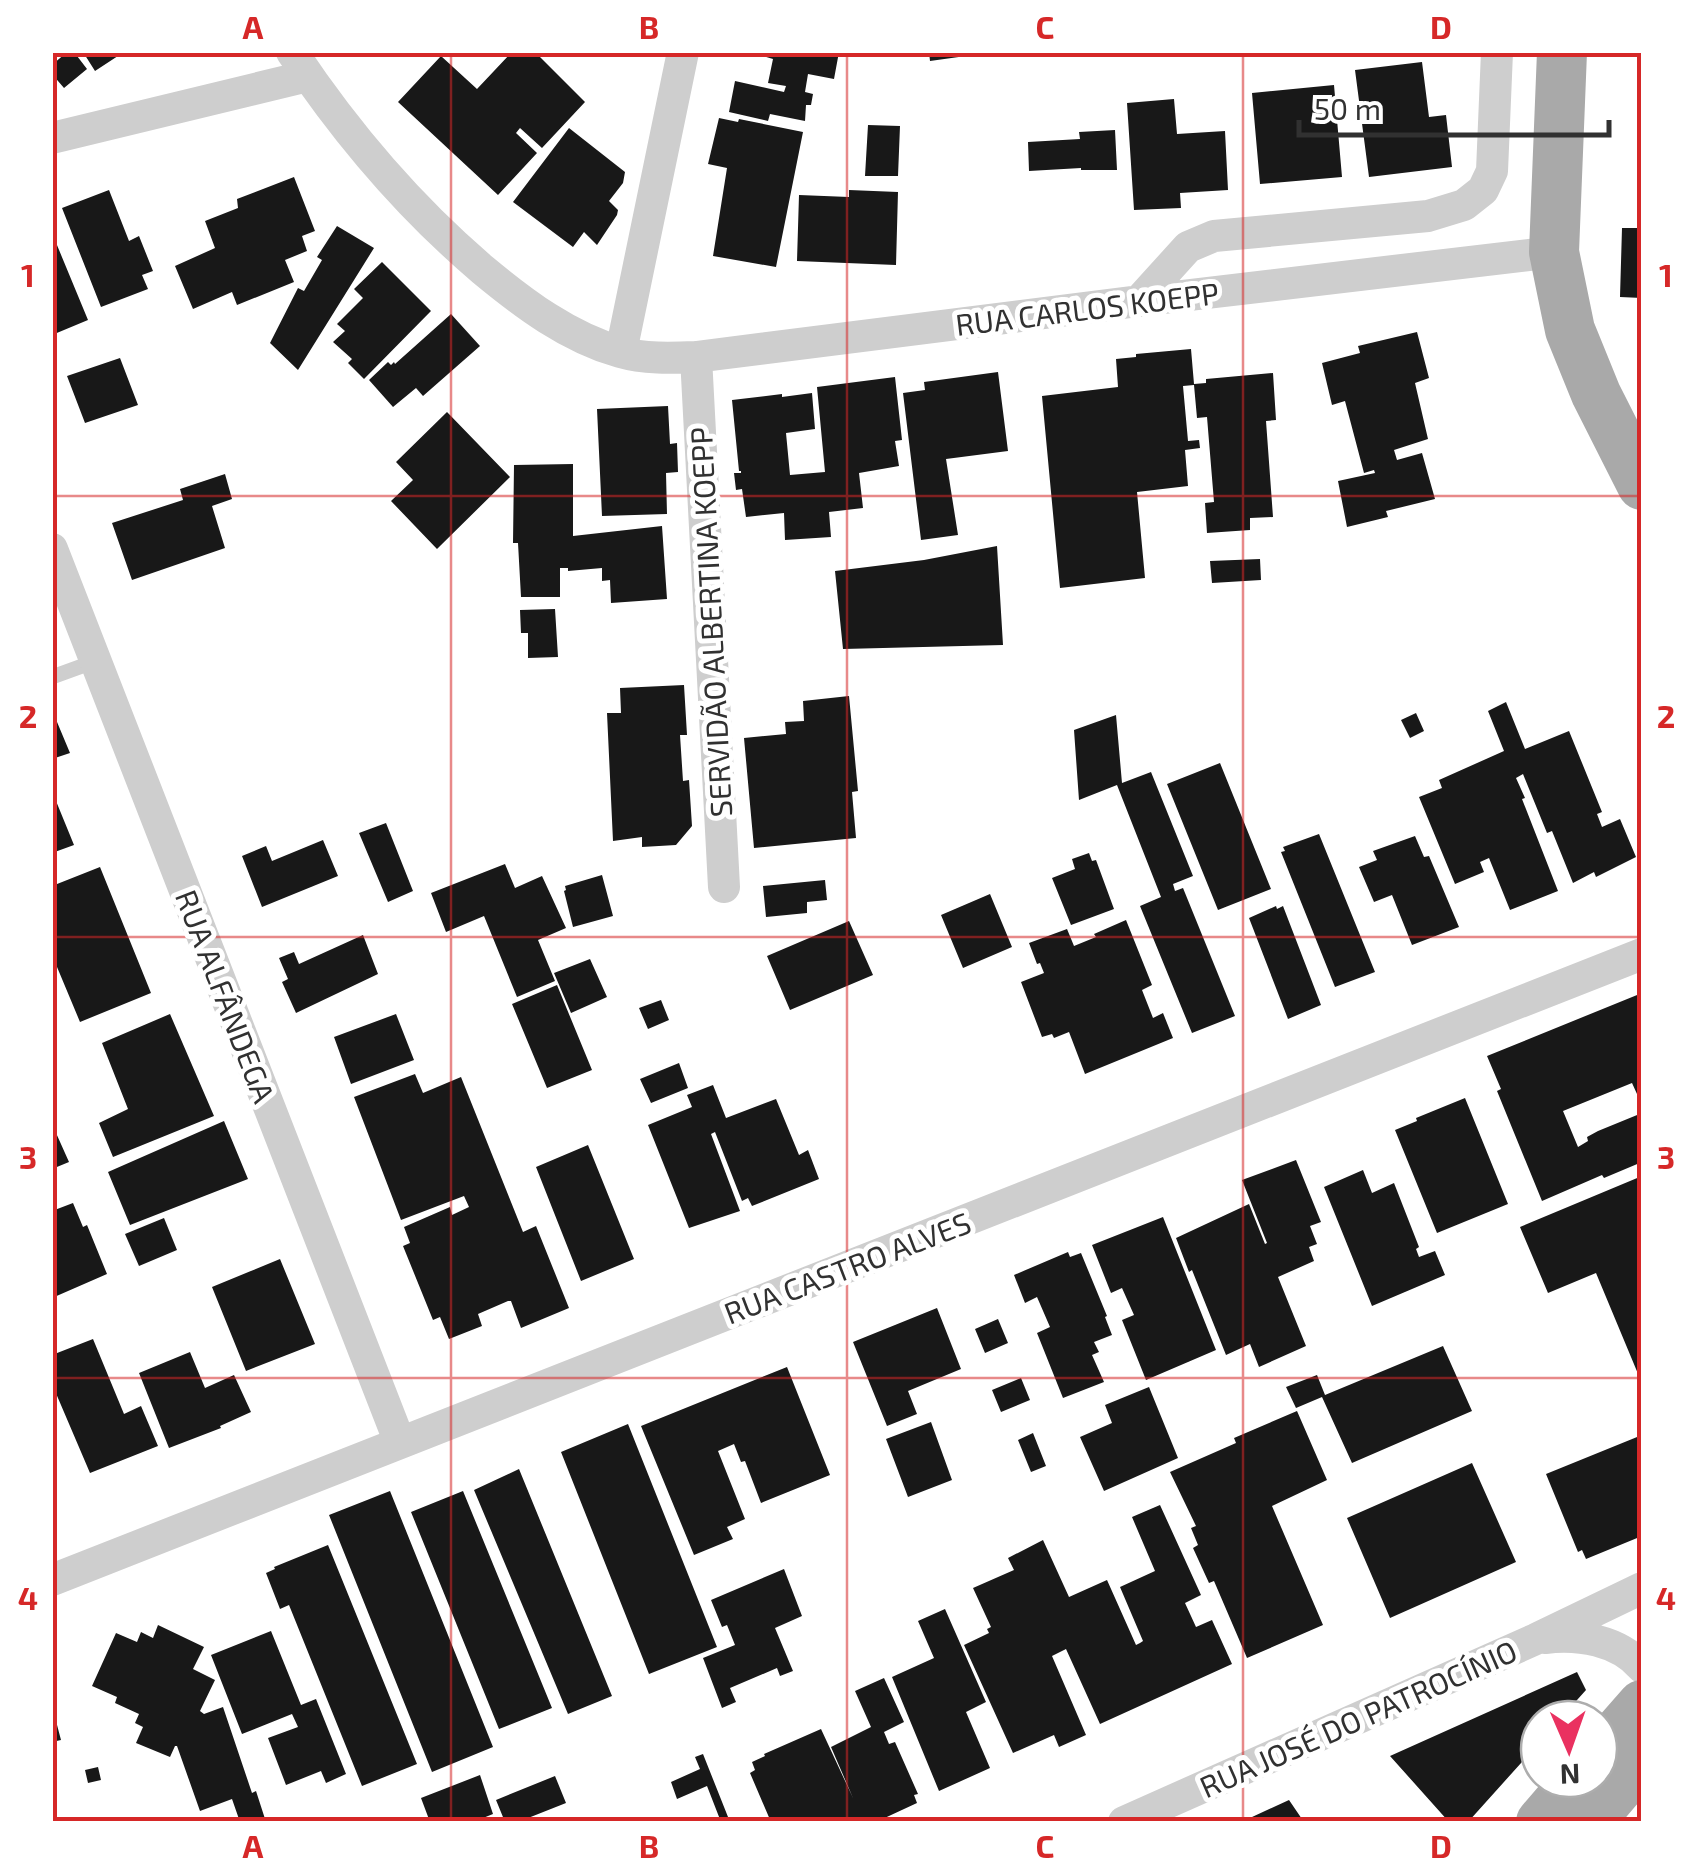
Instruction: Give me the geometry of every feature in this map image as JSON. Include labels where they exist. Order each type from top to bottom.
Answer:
[{"type":"main road","points":[[1562,52],[1554,252],[1570,330],[1596,394],[1642,485]]},
{"type":"main road","points":[[1619,1731],[1642,1705]]},
{"type":"main road","points":[[1589,1822],[1642,1760]]},
{"type":"main road","points":[[1541,1822],[1561,1799]]},
{"type":"street","points":[[620,352],[683,52]]},
{"type":"street","points":[[1139,301],[1188,247],[1214,236],[1428,216],[1464,205],[1483,190],[1492,171],[1498,52]]},
{"type":"street","points":[[52,138],[300,64]]},
{"type":"street","name":"RUA CARLOS KOEPP","points":[[300,64],[378,166],[424,218],[526,305],[572,332],[620,352],[696,358],[1554,252]]},
{"type":"street","name":"SERVIDÃO ALBERTINA KOEPP","points":[[696,358],[724,887]]},
{"type":"street","name":"RUA ALFÂNDEGA","points":[[52,548],[400,1443]]},
{"type":"street","name":"RUA CASTRO ALVES","points":[[52,1580],[1642,954]]},
{"type":"street","name":"RUA JOSÉ DO PATROCÍNIO","points":[[1124,1822],[1536,1640],[1642,1588]]},
{"type":"street","name":"RUA JOSÉ DO PATROCÍNIO","points":[[1536,1640],[1570,1636],[1605,1642],[1642,1667]]},
{"type":"lane","points":[[52,676],[96,661]]},
{"type":"building","points":[[67,52],[74,52],[87,69],[64,88],[52,74],[52,65]]},
{"type":"building","points":[[83,52],[124,52],[95,71]]},
{"type":"building","points":[[512,52],[535,52],[585,102],[542,148],[520,128],[516,133],[537,153],[498,195],[398,102],[441,56],[477,89]]},
{"type":"building","points":[[750,52],[839,52],[834,79],[808,74],[805,92],[813,94],[811,105],[806,105],[805,121],[770,114],[768,121],[729,112],[735,81],[784,92],[786,86],[768,83],[773,59]]},
{"type":"building","points":[[929,52],[973,52],[973,55],[930,61]]},
{"type":"building","points":[[1422,62],[1429,117],[1446,115],[1452,167],[1369,177],[1355,70]]},
{"type":"building","points":[[1334,85],[1342,177],[1260,184],[1252,93]]},
{"type":"building","points":[[1174,99],[1177,134],[1225,131],[1228,190],[1180,193],[1181,208],[1134,210],[1127,103]]},
{"type":"building","points":[[719,118],[803,132],[776,267],[713,256],[727,168],[708,164]]},
{"type":"building","points":[[868,125],[900,126],[898,176],[865,176]]},
{"type":"building","points":[[569,128],[625,172],[623,183],[609,201],[618,210],[617,215],[597,245],[584,232],[573,247],[513,202]]},
{"type":"building","points":[[1115,130],[1117,170],[1029,171],[1028,142],[1080,139],[1079,132]]},
{"type":"building","points":[[294,177],[315,231],[302,236],[307,251],[285,260],[294,282],[237,305],[232,292],[193,309],[175,266],[215,248],[205,221],[238,208],[237,199]]},
{"type":"building","points":[[109,190],[129,241],[139,236],[153,271],[142,275],[148,289],[101,307],[62,208]]},
{"type":"building","points":[[849,190],[898,192],[896,265],[797,261],[799,195],[849,197]]},
{"type":"building","points":[[337,226],[374,248],[298,370],[270,343],[298,288],[304,291],[322,260],[317,257]]},
{"type":"building","points":[[1622,228],[1642,228],[1642,298],[1620,297]]},
{"type":"building","points":[[52,233],[88,320],[52,335]]},
{"type":"building","points":[[382,262],[431,311],[364,379],[348,363],[352,359],[333,342],[345,331],[337,324],[363,298],[354,289]]},
{"type":"building","points":[[451,314],[480,346],[423,396],[416,388],[393,407],[369,380],[388,362],[395,364]]},
{"type":"building","points":[[1417,332],[1429,378],[1415,383],[1428,439],[1394,450],[1397,460],[1422,453],[1435,499],[1386,511],[1388,517],[1347,527],[1338,481],[1375,473],[1364,473],[1345,401],[1332,405],[1322,363],[1360,353],[1358,346]]},
{"type":"building","points":[[1191,349],[1194,384],[1206,383],[1206,379],[1273,373],[1276,420],[1266,421],[1273,517],[1250,518],[1250,530],[1207,533],[1205,503],[1214,502],[1207,417],[1197,418],[1194,385],[1183,386],[1188,441],[1199,440],[1200,448],[1185,450],[1188,486],[1137,492],[1145,578],[1060,588],[1042,396],[1118,387],[1116,359]]},
{"type":"building","points":[[120,358],[138,405],[85,423],[67,376]]},
{"type":"building","points":[[998,372],[1008,451],[946,459],[958,535],[921,540],[903,393],[925,390],[924,382]]},
{"type":"building","points":[[895,377],[902,440],[895,441],[899,466],[859,473],[863,508],[829,512],[831,537],[785,540],[784,513],[746,517],[742,489],[736,490],[734,473],[741,471],[732,400],[812,393],[815,429],[786,433],[790,475],[825,472],[817,387]]},
{"type":"building","points":[[668,406],[670,444],[677,443],[678,472],[666,473],[667,514],[602,516],[597,409]]},
{"type":"building","points":[[447,412],[510,477],[437,549],[391,501],[413,480],[396,462]]},
{"type":"building","points":[[573,464],[573,536],[662,526],[667,599],[611,603],[610,580],[602,581],[602,568],[560,568],[560,597],[521,597],[518,543],[513,543],[514,465]]},
{"type":"building","points":[[225,474],[232,499],[212,506],[225,548],[132,580],[112,523],[183,500],[180,489]]},
{"type":"building","points":[[997,546],[1003,645],[843,649],[835,571]]},
{"type":"building","points":[[1260,559],[1261,580],[1212,583],[1210,561]]},
{"type":"building","points":[[555,609],[558,657],[528,658],[528,633],[521,633],[520,610]]},
{"type":"building","points":[[684,685],[687,735],[680,735],[683,781],[689,780],[692,826],[676,845],[642,847],[642,837],[613,841],[607,713],[621,713],[620,688]]},
{"type":"building","points":[[849,696],[858,791],[852,792],[856,838],[754,848],[744,738],[786,734],[785,722],[804,721],[803,701]]},
{"type":"building","points":[[1506,702],[1525,749],[1569,731],[1602,812],[1597,814],[1602,827],[1620,819],[1636,857],[1596,877],[1594,872],[1573,883],[1523,774],[1516,778],[1525,798],[1522,799],[1558,891],[1510,910],[1489,858],[1480,862],[1484,872],[1455,884],[1419,797],[1442,788],[1439,780],[1504,751],[1488,711]]},
{"type":"building","points":[[52,710],[70,753],[52,759]]},
{"type":"building","points":[[1416,713],[1424,731],[1410,738],[1401,720]]},
{"type":"building","points":[[1116,715],[1122,783],[1151,772],[1193,876],[1173,884],[1175,891],[1183,888],[1235,1016],[1192,1033],[1140,906],[1161,897],[1117,785],[1079,800],[1074,730]]},
{"type":"building","points":[[1220,763],[1271,889],[1218,910],[1167,784]]},
{"type":"building","points":[[56,801],[74,845],[52,853],[52,802]]},
{"type":"building","points":[[386,823],[413,891],[388,902],[359,833]]},
{"type":"building","points":[[1319,834],[1375,972],[1335,987],[1281,852],[1285,851],[1283,847]]},
{"type":"building","points":[[1415,836],[1424,857],[1429,856],[1459,927],[1412,945],[1392,895],[1374,902],[1359,867],[1377,860],[1373,851]]},
{"type":"building","points":[[323,840],[338,876],[262,907],[242,856],[266,846],[272,861]]},
{"type":"building","points":[[1089,853],[1092,861],[1096,860],[1114,909],[1071,925],[1052,878],[1075,869],[1072,859]]},
{"type":"building","points":[[505,864],[515,888],[542,876],[566,928],[538,940],[555,981],[517,997],[484,916],[446,932],[431,893]]},
{"type":"building","points":[[100,867],[151,993],[80,1022],[52,955],[52,886]]},
{"type":"building","points":[[602,875],[613,916],[573,927],[565,886]]},
{"type":"building","points":[[825,880],[827,900],[807,902],[807,913],[766,917],[763,886]]},
{"type":"building","points":[[990,894],[1012,947],[963,968],[941,915]]},
{"type":"building","points":[[1283,906],[1321,1005],[1288,1019],[1249,918]]},
{"type":"building","points":[[1126,920],[1152,985],[1142,990],[1153,1018],[1163,1013],[1173,1038],[1085,1074],[1069,1032],[1054,1038],[1052,1034],[1042,1037],[1021,982],[1044,973],[1029,943],[1067,929],[1074,946]]},
{"type":"building","points":[[849,921],[873,975],[790,1010],[767,956]]},
{"type":"building","points":[[363,935],[378,974],[296,1013],[282,982],[288,979],[279,958],[294,952],[299,964]]},
{"type":"building","points":[[590,959],[607,997],[571,1013],[554,973]]},
{"type":"building","points":[[557,985],[592,1070],[547,1088],[512,1004]]},
{"type":"building","points":[[1642,993],[1642,1105],[1632,1083],[1563,1111],[1578,1147],[1598,1131],[1642,1113],[1642,1162],[1542,1201],[1497,1091],[1501,1089],[1487,1056]]},
{"type":"building","points":[[661,1000],[669,1020],[648,1029],[639,1008]]},
{"type":"building","points":[[170,1014],[214,1116],[113,1157],[99,1123],[128,1109],[102,1043]]},
{"type":"building","points":[[396,1014],[414,1060],[351,1084],[334,1037]]},
{"type":"building","points":[[679,1063],[688,1088],[651,1103],[640,1079]]},
{"type":"building","points":[[415,1074],[423,1093],[461,1077],[523,1232],[536,1226],[569,1308],[521,1328],[508,1301],[478,1314],[482,1326],[449,1339],[440,1317],[433,1320],[403,1246],[410,1243],[404,1227],[450,1207],[452,1215],[469,1207],[464,1196],[401,1220],[354,1097]]},
{"type":"building","points":[[713,1085],[726,1118],[776,1099],[799,1155],[808,1150],[819,1179],[752,1206],[748,1198],[742,1201],[715,1132],[711,1134],[740,1211],[689,1228],[648,1125],[692,1107],[687,1095]]},
{"type":"building","points":[[1465,1098],[1508,1204],[1437,1233],[1395,1130]]},
{"type":"building","points":[[224,1121],[248,1179],[130,1225],[108,1172]]},
{"type":"building","points":[[52,1124],[69,1162],[52,1169]]},
{"type":"building","points":[[588,1145],[634,1259],[581,1281],[536,1167]]},
{"type":"building","points":[[1296,1160],[1321,1222],[1310,1226],[1317,1244],[1309,1247],[1314,1261],[1278,1277],[1306,1346],[1259,1367],[1250,1344],[1226,1355],[1176,1238],[1249,1204],[1267,1243],[1242,1180]]},
{"type":"building","points":[[1363,1170],[1372,1193],[1394,1183],[1419,1247],[1419,1257],[1435,1251],[1445,1275],[1372,1306],[1324,1187]]},
{"type":"building","points":[[1642,1176],[1641,1381],[1596,1273],[1548,1293],[1520,1227]]},
{"type":"building","points":[[73,1203],[83,1227],[87,1225],[107,1274],[52,1298],[52,1211]]},
{"type":"building","points":[[1163,1217],[1216,1350],[1146,1380],[1122,1320],[1134,1315],[1122,1288],[1111,1293],[1092,1245]]},
{"type":"building","points":[[164,1218],[177,1250],[139,1266],[125,1234]]},
{"type":"building","points":[[1068,1252],[1070,1257],[1081,1253],[1112,1335],[1094,1342],[1099,1352],[1092,1355],[1104,1382],[1063,1398],[1037,1333],[1050,1327],[1037,1297],[1025,1303],[1014,1275]]},
{"type":"building","points":[[280,1259],[315,1344],[246,1371],[212,1287]]},
{"type":"building","points":[[937,1308],[961,1369],[908,1391],[917,1414],[887,1426],[853,1342]]},
{"type":"building","points":[[998,1319],[1008,1343],[985,1353],[975,1329]]},
{"type":"building","points":[[93,1339],[124,1414],[141,1406],[158,1446],[90,1473],[52,1384],[52,1355]]},
{"type":"building","points":[[1443,1346],[1472,1411],[1352,1463],[1322,1397],[1296,1408],[1286,1387],[1317,1375],[1325,1395]]},
{"type":"building","points":[[190,1352],[205,1388],[234,1375],[251,1412],[169,1448],[139,1373]]},
{"type":"building","points":[[787,1367],[830,1475],[761,1503],[734,1444],[718,1451],[745,1519],[727,1527],[733,1539],[694,1555],[641,1426]]},
{"type":"building","points":[[1021,1378],[1030,1400],[1001,1412],[992,1390]]},
{"type":"building","points":[[1149,1387],[1178,1458],[1104,1491],[1080,1437],[1112,1423],[1105,1405]]},
{"type":"building","points":[[1297,1411],[1327,1480],[1272,1506],[1323,1625],[1247,1658],[1214,1581],[1209,1583],[1193,1548],[1198,1545],[1191,1528],[1196,1526],[1170,1472]]},
{"type":"building","points":[[931,1422],[952,1480],[908,1497],[886,1439]]},
{"type":"building","points":[[628,1424],[717,1647],[649,1674],[561,1452]]},
{"type":"building","points":[[1033,1433],[1046,1466],[1031,1472],[1018,1440]]},
{"type":"building","points":[[1642,1435],[1642,1536],[1586,1559],[1582,1550],[1578,1552],[1546,1474]]},
{"type":"building","points":[[1472,1463],[1516,1562],[1390,1618],[1347,1518]]},
{"type":"building","points":[[519,1469],[612,1696],[568,1714],[474,1490]]},
{"type":"building","points":[[390,1491],[493,1747],[432,1772],[329,1515]]},
{"type":"building","points":[[463,1491],[552,1708],[499,1729],[411,1512]]},
{"type":"building","points":[[1160,1505],[1201,1595],[1185,1603],[1196,1627],[1212,1620],[1232,1664],[1100,1724],[1066,1649],[1052,1656],[1086,1735],[1059,1747],[1054,1735],[1013,1753],[964,1645],[989,1633],[987,1629],[991,1627],[973,1588],[1014,1570],[1008,1558],[1043,1540],[1069,1597],[1107,1580],[1136,1645],[1143,1641],[1120,1587],[1155,1571],[1132,1517]]},
{"type":"building","points":[[328,1545],[417,1764],[362,1786],[289,1605],[280,1609],[266,1573]]},
{"type":"building","points":[[784,1569],[802,1616],[775,1628],[793,1671],[780,1676],[777,1668],[730,1688],[736,1702],[722,1708],[703,1658],[735,1645],[711,1600]]},
{"type":"building","points":[[945,1609],[986,1702],[966,1712],[990,1768],[939,1791],[892,1677],[934,1658],[918,1621]]},
{"type":"building","points":[[158,1625],[204,1647],[193,1669],[215,1680],[200,1711],[204,1714],[223,1707],[266,1822],[240,1822],[232,1799],[200,1811],[177,1746],[170,1757],[136,1743],[143,1727],[135,1723],[139,1714],[115,1703],[117,1697],[92,1686],[116,1633],[137,1642],[141,1632],[153,1638]]},
{"type":"building","points":[[271,1631],[301,1705],[316,1699],[346,1774],[326,1783],[321,1771],[286,1785],[268,1738],[298,1727],[292,1714],[242,1734],[211,1655]]},
{"type":"building","points":[[1577,1672],[1586,1690],[1578,1699],[1519,1699],[1519,1765],[1468,1822],[1449,1822],[1390,1756]]},
{"type":"building","points":[[884,1678],[904,1722],[884,1732],[889,1744],[895,1742],[918,1794],[914,1795],[917,1803],[876,1822],[771,1822],[750,1773],[755,1770],[752,1762],[821,1729],[853,1798],[831,1747],[871,1727],[855,1691]]},
{"type":"building","points":[[52,1706],[61,1740],[52,1742]]},
{"type":"building","points":[[703,1754],[730,1822],[721,1822],[707,1786],[677,1799],[671,1782],[700,1769],[695,1757]]},
{"type":"building","points":[[98,1767],[101,1780],[88,1783],[85,1770]]},
{"type":"building","points":[[480,1775],[493,1814],[473,1822],[430,1822],[421,1798]]},
{"type":"building","points":[[555,1776],[566,1803],[518,1822],[505,1822],[496,1800]]},
{"type":"building","points":[[1289,1800],[1304,1822],[1255,1822],[1252,1817]]}]
